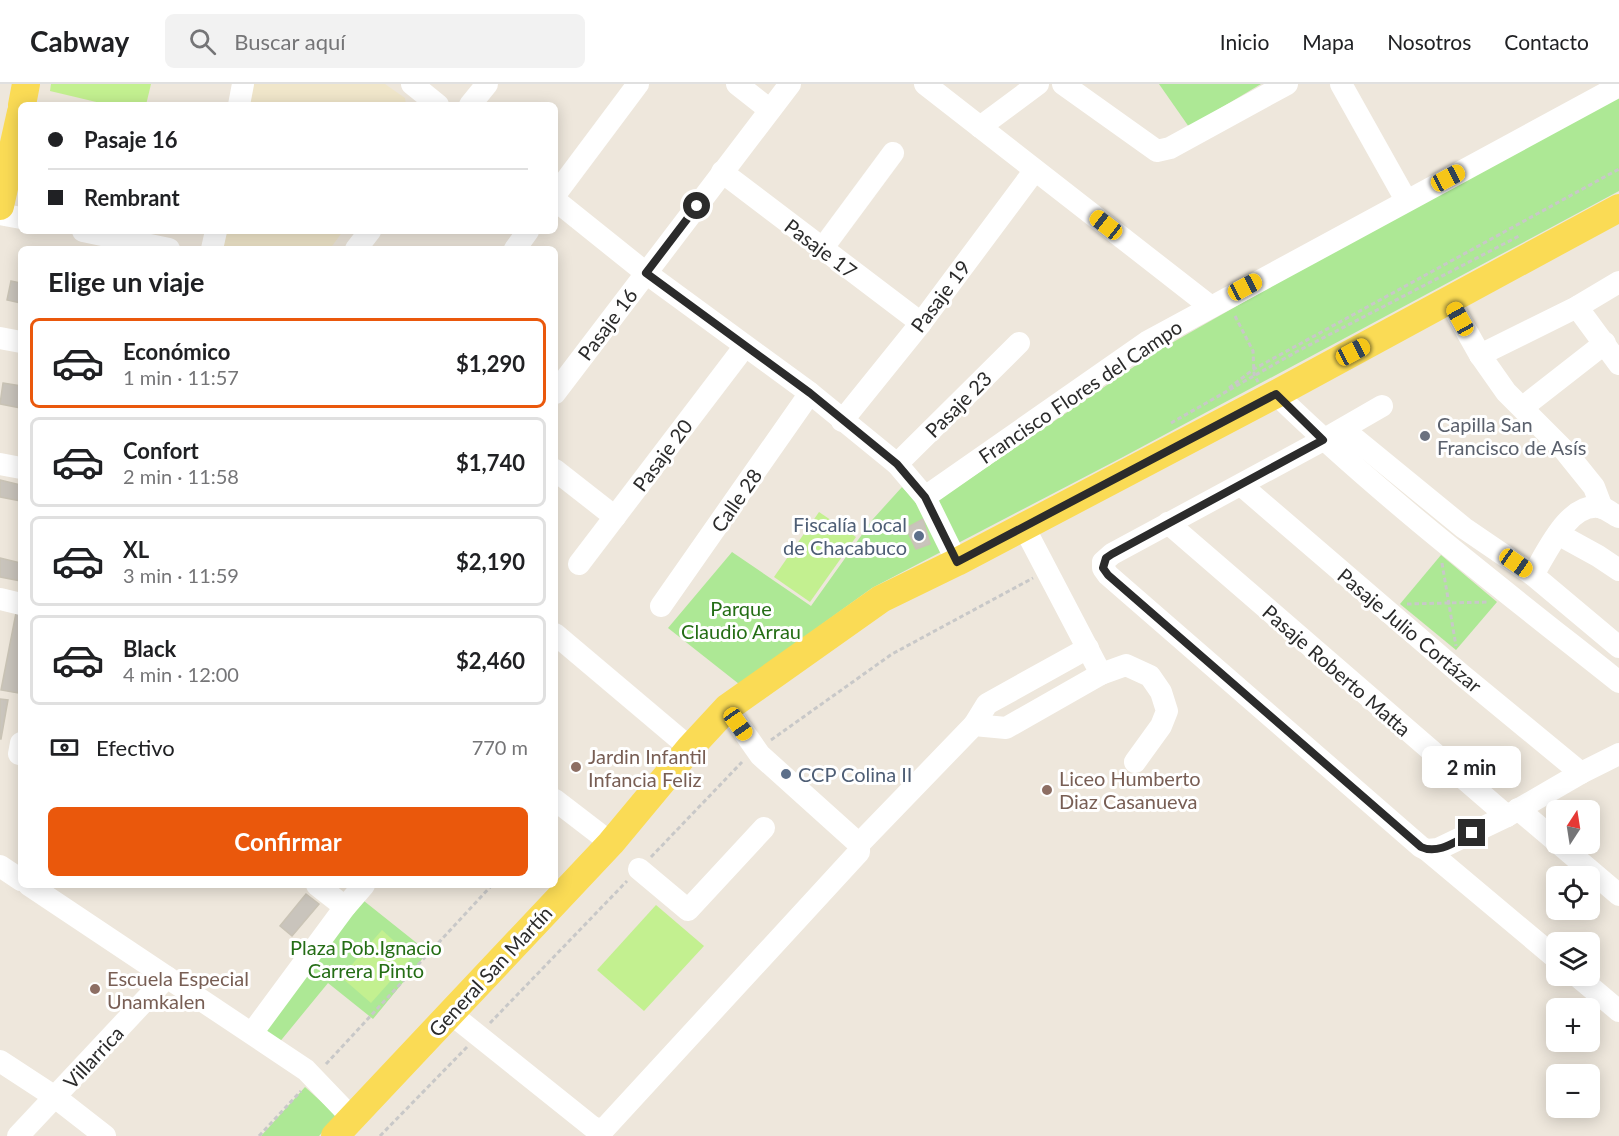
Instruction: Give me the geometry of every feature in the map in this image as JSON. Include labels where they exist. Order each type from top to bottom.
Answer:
[{"type":"main road","points":[[0,206],[18,128]]},
{"type":"main road","name":"General San Martín","points":[[343,1127],[612,843],[690,748],[727,708],[881,599],[1024,527],[1266,390],[1449,300],[1619,208]]},
{"type":"street","points":[[240,102],[243,84]]},
{"type":"street","points":[[412,84],[434,102]]},
{"type":"street","points":[[472,102],[487,84]]},
{"type":"street","points":[[558,191],[638,84]]},
{"type":"street","points":[[737,84],[770,110]]},
{"type":"street","name":"Pasaje 16","points":[[558,389],[790,84]]},
{"type":"street","points":[[925,84],[1035,170],[1218,302]]},
{"type":"street","points":[[980,127],[1038,84]]},
{"type":"street","points":[[1063,84],[1156,151],[1170,148],[1287,84]]},
{"type":"street","points":[[1341,84],[1406,200]]},
{"type":"street","name":"Francisco Flores del Campo","points":[[925,497],[1147,342],[1406,200],[1591,91],[1619,86]]},
{"type":"street","points":[[822,249],[893,153]]},
{"type":"street","name":"Pasaje 19","points":[[842,421],[921,323],[1035,170]]},
{"type":"street","name":"Pasaje 17","points":[[722,172],[921,323]]},
{"type":"street","points":[[558,202],[646,273],[810,393],[897,464],[925,497],[957,562]]},
{"type":"street","points":[[0,214],[18,217]]},
{"type":"street","points":[[97,234],[155,246]]},
{"type":"street","points":[[358,246],[368,234]]},
{"type":"street","points":[[1480,355],[1616,289]]},
{"type":"street","points":[[1449,300],[1480,355],[1506,392],[1565,451],[1594,487],[1611,513]]},
{"type":"street","points":[[1577,307],[1619,364]]},
{"type":"street","points":[[0,338],[18,341]]},
{"type":"street","name":"Pasaje 23","points":[[897,464],[1019,343]]},
{"type":"street","points":[[1523,407],[1605,343]]},
{"type":"street","name":"Pasaje 20","points":[[579,564],[745,346]]},
{"type":"street","points":[[1266,390],[1442,541],[1619,682]]},
{"type":"street","name":"Calle 28","points":[[661,606],[810,393]]},
{"type":"street","points":[[1382,406],[1344,429],[1112,554],[1103,562],[1103,568],[1108,575],[1421,847],[1432,850],[1546,949]]},
{"type":"street","points":[[1344,429],[1464,528],[1533,575],[1619,647]]},
{"type":"street","points":[[0,464],[18,467]]},
{"type":"street","points":[[558,472],[615,517]]},
{"type":"street","name":"Pasaje Julio Cortázar","points":[[1241,485],[1462,675],[1581,773]]},
{"type":"street","points":[[1533,575],[1558,534],[1574,515],[1587,509],[1611,513]]},
{"type":"street","name":"Pasaje Roberto Matta","points":[[1168,524],[1512,813],[1546,836]]},
{"type":"street","points":[[1024,527],[1101,674]]},
{"type":"street","points":[[1558,534],[1619,570]]},
{"type":"street","points":[[0,600],[18,603]]},
{"type":"street","points":[[558,637],[690,748]]},
{"type":"street","points":[[450,1013],[595,1129],[604,1128],[859,852],[859,844],[974,725],[987,704],[1088,648]]},
{"type":"street","points":[[974,725],[1006,728],[1101,674],[1126,665],[1150,676],[1161,692],[1167,711],[1161,726],[1135,762]]},
{"type":"street","points":[[727,708],[760,755],[859,844]]},
{"type":"street","points":[[1432,850],[1512,813],[1619,754]]},
{"type":"street","points":[[558,802],[612,843]]},
{"type":"street","points":[[639,869],[688,910],[764,828]]},
{"type":"street","name":"Pasaje Roberto Matta","points":[[1570,854],[1619,895]]},
{"type":"street","points":[[0,866],[18,878]]},
{"type":"street","points":[[40,888],[306,1070],[343,1127]]},
{"type":"street","points":[[321,888],[345,907]]},
{"type":"street","points":[[252,1033],[361,888]]},
{"type":"street","name":"Villarrica","points":[[18,1136],[167,977]]},
{"type":"street","points":[[1589,986],[1619,1011]]},
{"type":"street","points":[[0,1061],[55,1097],[105,1136]]},
{"type":"path","points":[[1229,388],[1254,369],[1619,169]]},
{"type":"path","points":[[1168,425],[1266,390],[1528,231]]},
{"type":"path","points":[[1218,302],[1253,351],[1254,369],[1266,390]]},
{"type":"path","points":[[1442,541],[1441,555],[1462,675]]},
{"type":"path","points":[[762,747],[892,654],[1047,571]]},
{"type":"path","points":[[1378,603],[1497,602],[1515,599]]},
{"type":"path","points":[[489,1024],[744,760]]},
{"type":"path","points":[[323,1067],[489,888]]},
{"type":"path","points":[[380,1136],[472,1041]]},
{"type":"path","points":[[259,1136],[307,1084]]},
{"type":"shaded area","points":[[247,84],[385,84],[405,98],[406,102],[243,102]]},
{"type":"shaded area","points":[[215,234],[341,234],[332,246],[216,246]]},
{"type":"green space","points":[[51,84],[151,84],[147,102],[96,102],[50,91]]},
{"type":"green space","points":[[1159,84],[1261,84],[1189,127]]},
{"type":"green space","name":"Parque Claudio Arrau","points":[[1619,89],[1619,191],[1123,457],[872,588],[739,684],[668,628],[732,552],[811,606],[873,519],[902,487],[924,510],[1154,353]]},
{"type":"green space","points":[[819,512],[856,537],[810,602],[774,577]]},
{"type":"green space","points":[[1441,555],[1497,602],[1456,650],[1400,604]]},
{"type":"green space","name":"Plaza Pob.Ignacio Carrera Pinto","points":[[359,897],[428,952],[373,1019],[328,983],[278,1044],[260,1027]]},
{"type":"green space","points":[[656,905],[704,946],[644,1011],[597,970]]},
{"type":"green space","points":[[382,930],[412,957],[371,1003],[341,977]]},
{"type":"green space","points":[[305,1087],[337,1116],[319,1136],[261,1136]]},
{"type":"building","points":[[11,281],[18,282],[18,302],[7,300]]},
{"type":"building","points":[[3,383],[18,386],[18,407],[0,404]]},
{"type":"building","points":[[0,480],[18,484],[18,500],[0,497]]},
{"type":"building","name":"Fiscalía Local de Chacabuco","points":[[923,519],[930,544],[916,549],[906,528]]},
{"type":"building","points":[[0,558],[18,562],[18,580],[0,577]]},
{"type":"building","points":[[16,613],[18,613],[18,693],[1,690]]},
{"type":"building","points":[[0,699],[8,700],[1,739],[0,739]]},
{"type":"building","points":[[306,894],[319,904],[292,936],[280,926]]},
{"type":"place","name":"Capilla San Francisco de Asís","points":[[1425,436]]},
{"type":"place","name":"Fiscalía Local de Chacabuco","points":[[919,536]]},
{"type":"place","name":"Jardin Infantil Infancia Feliz","points":[[576,767]]},
{"type":"place","name":"CCP Colina II","points":[[786,774]]},
{"type":"place","name":"Liceo Humberto Diaz Casanueva","points":[[1047,790]]},
{"type":"place","name":"Escuela Especial Unamkalen","points":[[95,989]]},
{"type":"route","points":[[697,206],[646,273],[810,393],[897,464],[925,497],[957,562],[1276,394],[1323,440],[1112,554],[1103,562],[1103,568],[1108,575],[1421,847],[1432,851],[1472,833]]}]
